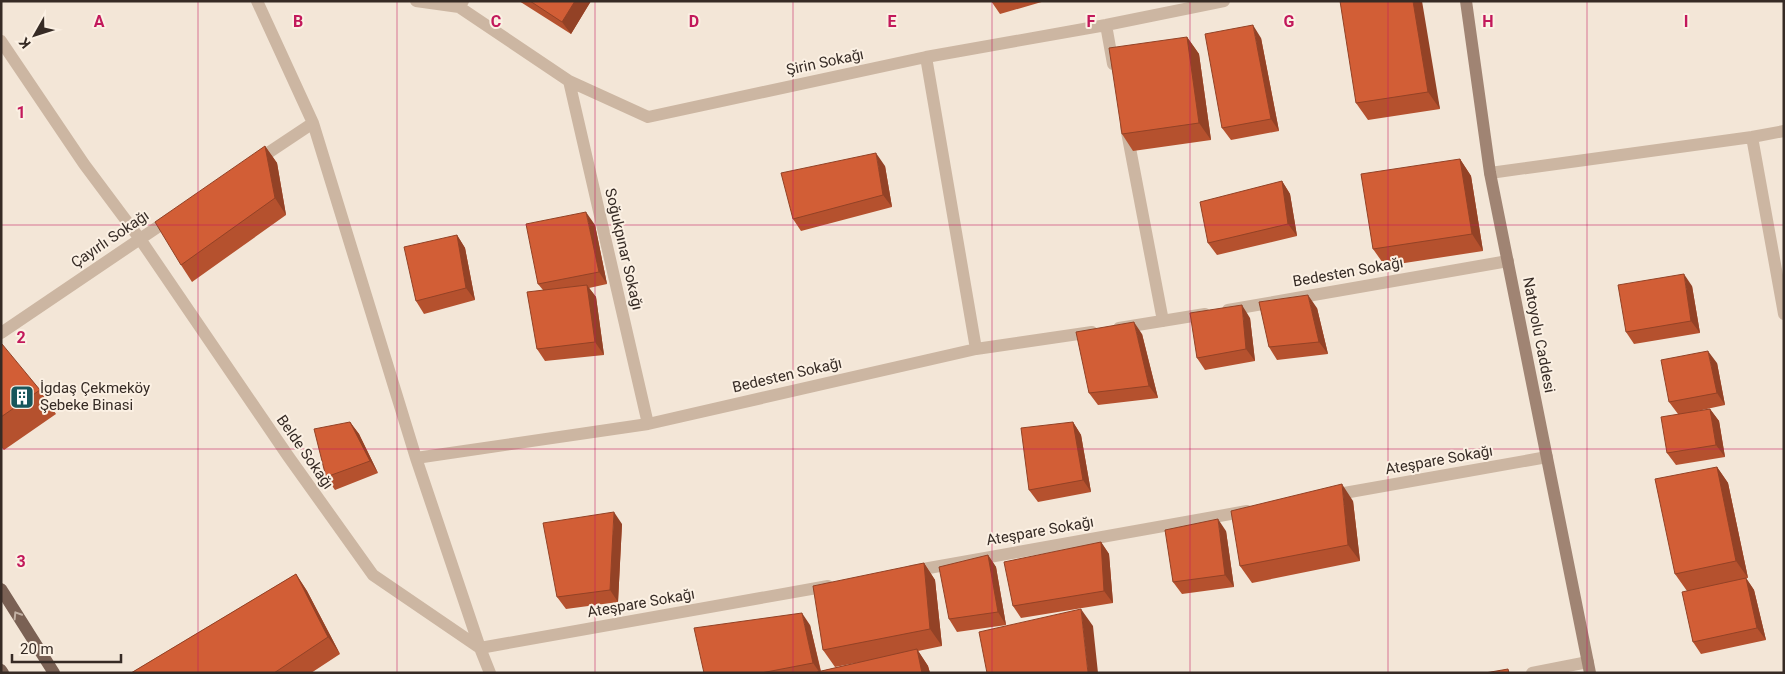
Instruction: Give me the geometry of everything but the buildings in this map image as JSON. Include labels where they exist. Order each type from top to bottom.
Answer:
[{"type":"main road","name":"Natoyolu Caddesi","points":[[1466,1],[1490,173],[1589,668]]},
{"type":"main road","points":[[1,589],[51,672]]},
{"type":"street","points":[[257,1],[313,124],[416,458],[490,673]]},
{"type":"street","points":[[416,1],[461,4]]},
{"type":"street","name":"Şirin Sokağı","points":[[461,4],[569,81],[648,116],[926,57],[1106,25],[1224,1]]},
{"type":"street","points":[[1106,25],[1115,73]]},
{"type":"street","name":"Belde Sokağı","points":[[1,41],[84,164],[140,239],[288,456],[372,575],[480,648]]},
{"type":"street","points":[[926,57],[976,349]]},
{"type":"street","name":"Soğukpınar Sokağı","points":[[569,81],[648,424]]},
{"type":"street","points":[[1123,111],[1163,321]]},
{"type":"street","points":[[247,168],[313,124]]},
{"type":"street","points":[[1490,173],[1784,131]]},
{"type":"street","points":[[1752,137],[1784,314]]},
{"type":"street","name":"Çayırlı Sokağı","points":[[1,333],[181,212]]},
{"type":"street","name":"Bedesten Sokağı","points":[[416,458],[648,424],[976,349],[1163,321],[1508,261]]},
{"type":"street","name":"Ateşpare Sokağı","points":[[1322,497],[1547,457]]},
{"type":"street","name":"Ateşpare Sokağı","points":[[901,573],[1263,508]]},
{"type":"street","name":"Ateşpare Sokağı","points":[[480,648],[842,583]]},
{"type":"street","points":[[1532,673],[1589,668]]},
{"type":"place","name":"İgdaş Çekmeköy Şebeke Binasi","points":[[22,397]]}]
